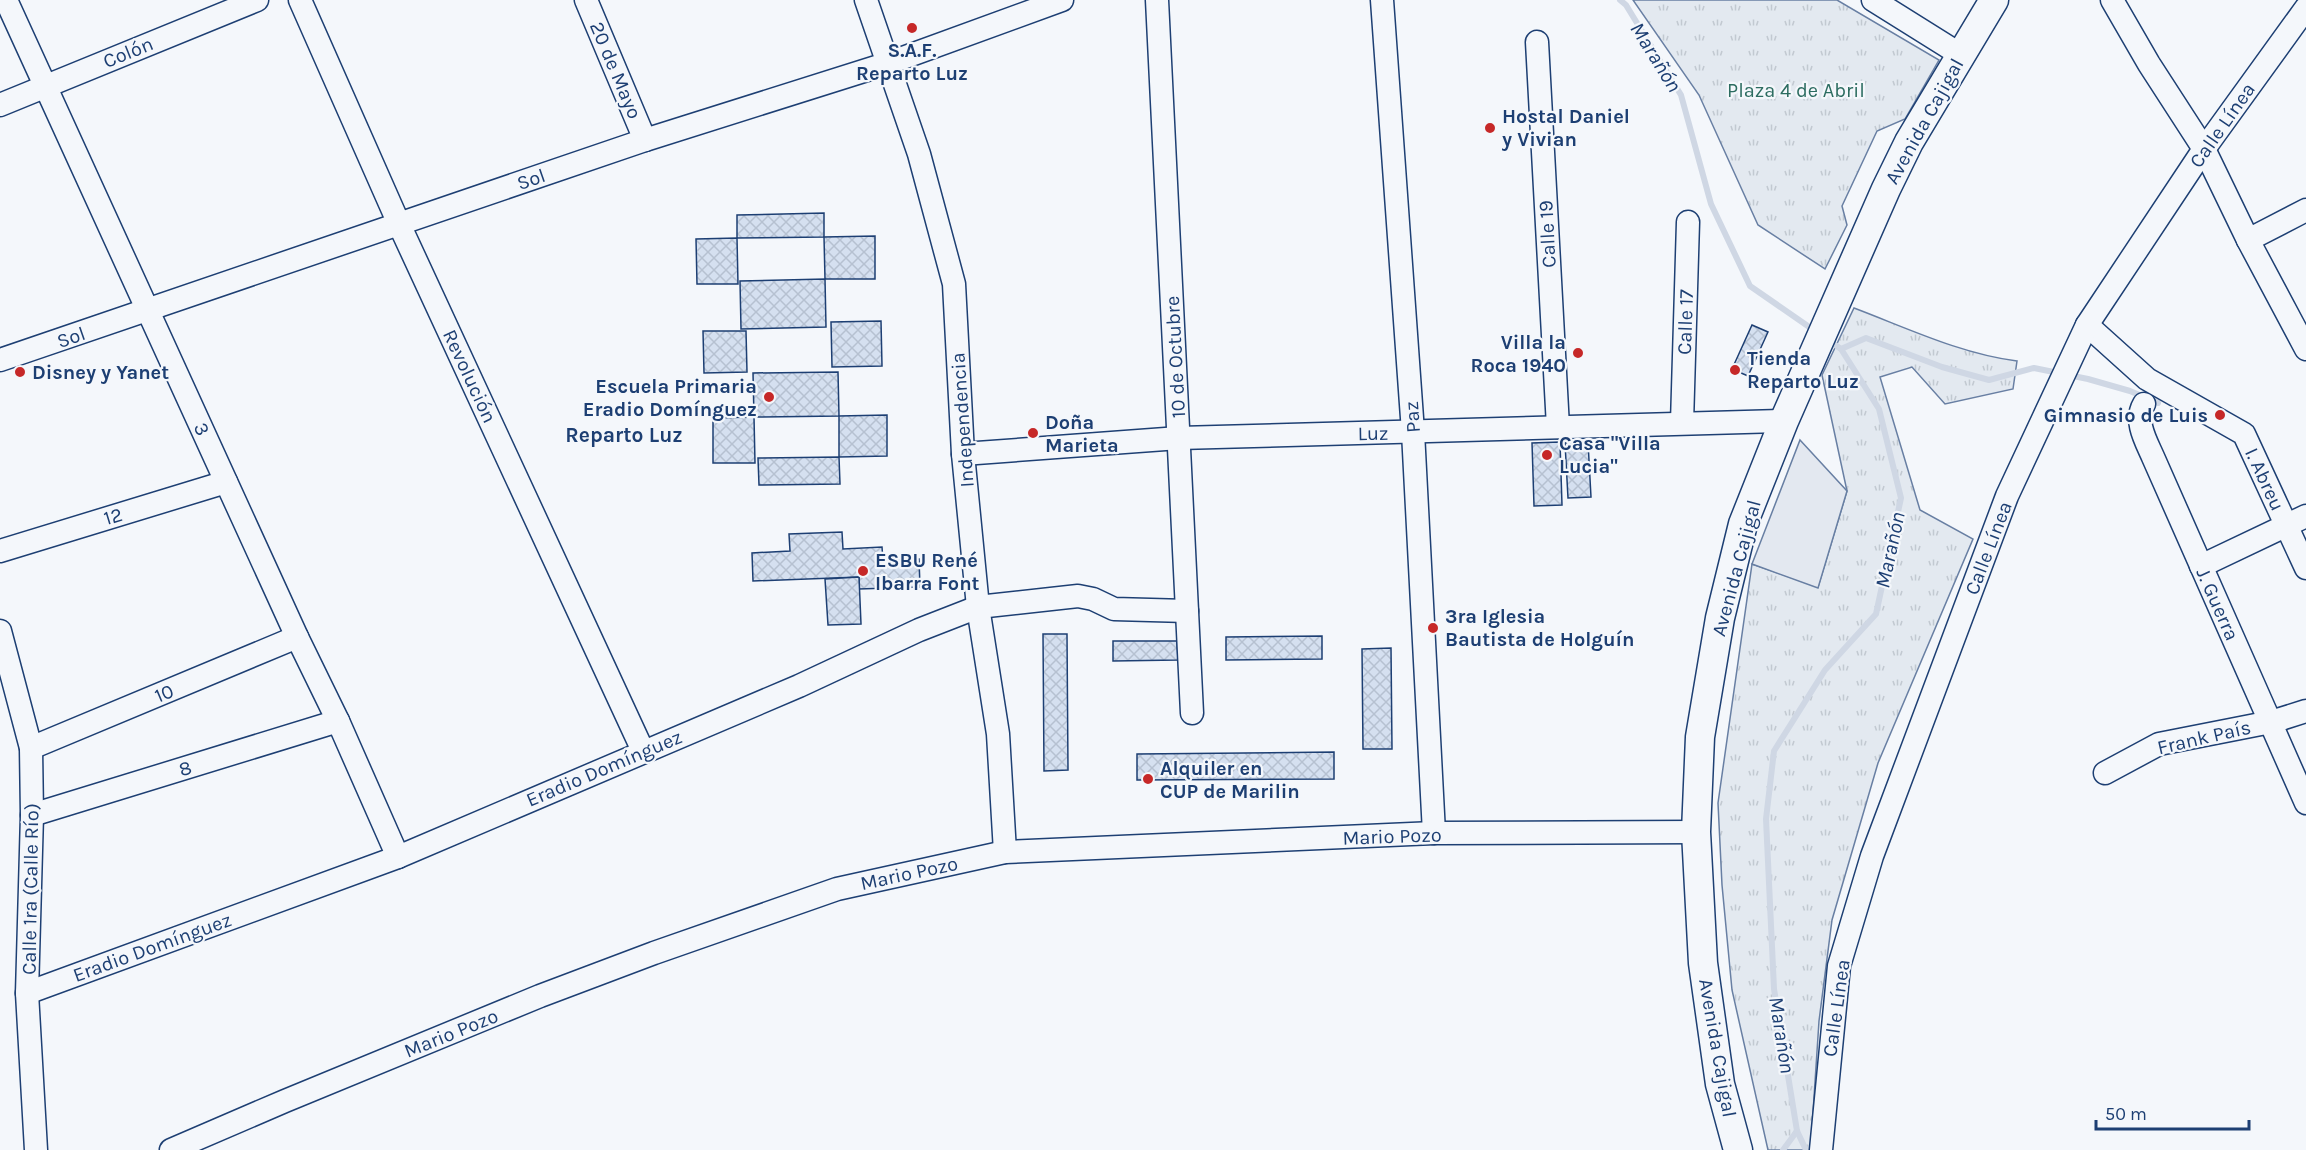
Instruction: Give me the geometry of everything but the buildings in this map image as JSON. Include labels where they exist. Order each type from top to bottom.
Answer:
[{"type":"main road","name":"Avenida Cajigal","points":[[1738,1150],[1720,1084],[1702,963],[1696,832],[1700,737],[1720,618],[1743,524],[1784,422],[1909,142],[1994,0]]},
{"type":"street","name":"3","points":[[6,0],[297,637],[338,721],[398,857]]},
{"type":"street","name":"Colón","points":[[0,105],[257,0]]},
{"type":"street","name":"Revolución","points":[[300,0],[399,224],[643,751]]},
{"type":"street","name":"20 de Mayo","points":[[586,0],[645,140]]},
{"type":"street","name":"Independencia","points":[[866,0],[919,154],[954,284],[963,454],[978,608],[998,734],[1005,852]]},
{"type":"street","name":"Sol","points":[[0,360],[645,140],[889,63],[1062,0]]},
{"type":"street","name":"10 de Octubre","points":[[1157,0],[1192,713]]},
{"type":"street","name":"Paz","points":[[1382,0],[1413,432],[1434,833]]},
{"type":"street","points":[[1873,0],[1960,55]]},
{"type":"street","points":[[2112,0],[2149,64],[2204,149],[2248,240],[2306,349]]},
{"type":"street","name":"Calle Línea","points":[[1821,1150],[1839,966],[1872,856],[2007,496],[2087,325],[2204,149],[2306,8]]},
{"type":"street","name":"Calle 19","points":[[1537,42],[1558,427]]},
{"type":"street","points":[[2248,240],[2306,210]]},
{"type":"street","name":"Calle 17","points":[[1682,423],[1688,222]]},
{"type":"street","name":"I. Abreu","points":[[2087,325],[2147,379],[2244,434],[2296,521],[2306,568]]},
{"type":"street","name":"J. Guerra","points":[[2144,404],[2140,411],[2140,423],[2306,803]]},
{"type":"street","name":"Luz","points":[[963,454],[1179,438],[1784,422]]},
{"type":"street","name":"12","points":[[0,551],[226,482]]},
{"type":"street","points":[[2201,566],[2296,521]]},
{"type":"street","name":"Eradio Domínguez","points":[[27,993],[398,857],[799,686],[919,630],[978,608],[1078,596],[1093,599],[1114,609],[1187,611]]},
{"type":"street","name":"Calle 1ra (Calle Río)","points":[[0,631],[31,748],[32,815],[27,993],[36,1150]]},
{"type":"street","name":"10","points":[[31,748],[297,637]]},
{"type":"street","name":"Frank País","points":[[2105,773],[2159,744],[2271,722],[2306,711]]},
{"type":"street","name":"8","points":[[32,815],[338,721]]},
{"type":"street","name":"Mario Pozo","points":[[183,1147],[540,996],[664,950],[837,889],[1005,852],[1434,833],[1696,832]]},
{"type":"green space","name":"Plaza 4 de Abril","points":[[1633,0],[1837,0],[1939,60],[1905,119],[1877,131],[1842,206],[1847,225],[1825,269],[1758,225],[1699,95]]},
{"type":"green space","points":[[1854,308],[1975,353],[2017,361],[2013,389],[1945,404],[1912,367],[1880,377],[1920,510],[1973,539],[1878,763],[1832,920],[1819,1021],[1812,1128],[1817,1150],[1768,1150],[1732,990],[1722,885],[1718,803],[1752,564],[1818,587],[1847,491],[1822,375]]},
{"type":"shaded area","points":[[1800,440],[1847,491],[1818,588],[1752,564]]},
{"type":"waterway","name":"Marañón","points":[[1620,0],[1626,5],[1681,95],[1711,204],[1750,286],[1815,331]]},
{"type":"waterway","points":[[1841,349],[1866,338],[1942,367],[1989,380],[2034,368],[2088,379],[2130,391],[2158,403]]},
{"type":"waterway","name":"Marañón","points":[[1806,1150],[1797,1131],[1774,989],[1766,819],[1774,751],[1825,670],[1876,614],[1901,498],[1879,409],[1841,349],[1828,340]]},
{"type":"waterway","name":"Marañón","points":[[1783,1150],[1797,1131]]},
{"type":"place","name":"S.A.F. Reparto Luz","points":[[912,28]]},
{"type":"place","name":"Hostal Daniel y Vivian","points":[[1490,128]]},
{"type":"place","name":"Villa la Roca 1940","points":[[1578,353]]},
{"type":"place","name":"Tienda Reparto Luz","points":[[1735,370]]},
{"type":"place","name":"Disney y Yanet","points":[[20,372]]},
{"type":"place","name":"Escuela Primaria Eradio Domínguez","points":[[769,397]]},
{"type":"place","name":"Gimnasio de Luis","points":[[2220,415]]},
{"type":"place","name":"Doña Marieta","points":[[1033,433]]},
{"type":"place","name":"Casa \"Villa Lucia\"","points":[[1547,455]]},
{"type":"place","name":"ESBU René Ibarra Font","points":[[863,571]]},
{"type":"place","name":"3ra Iglesia Bautista de Holguín","points":[[1433,628]]},
{"type":"place","name":"Alquiler en CUP de Marilin","points":[[1148,779]]},
{"type":"district","name":"Reparto Luz","points":[[624,435]]}]
